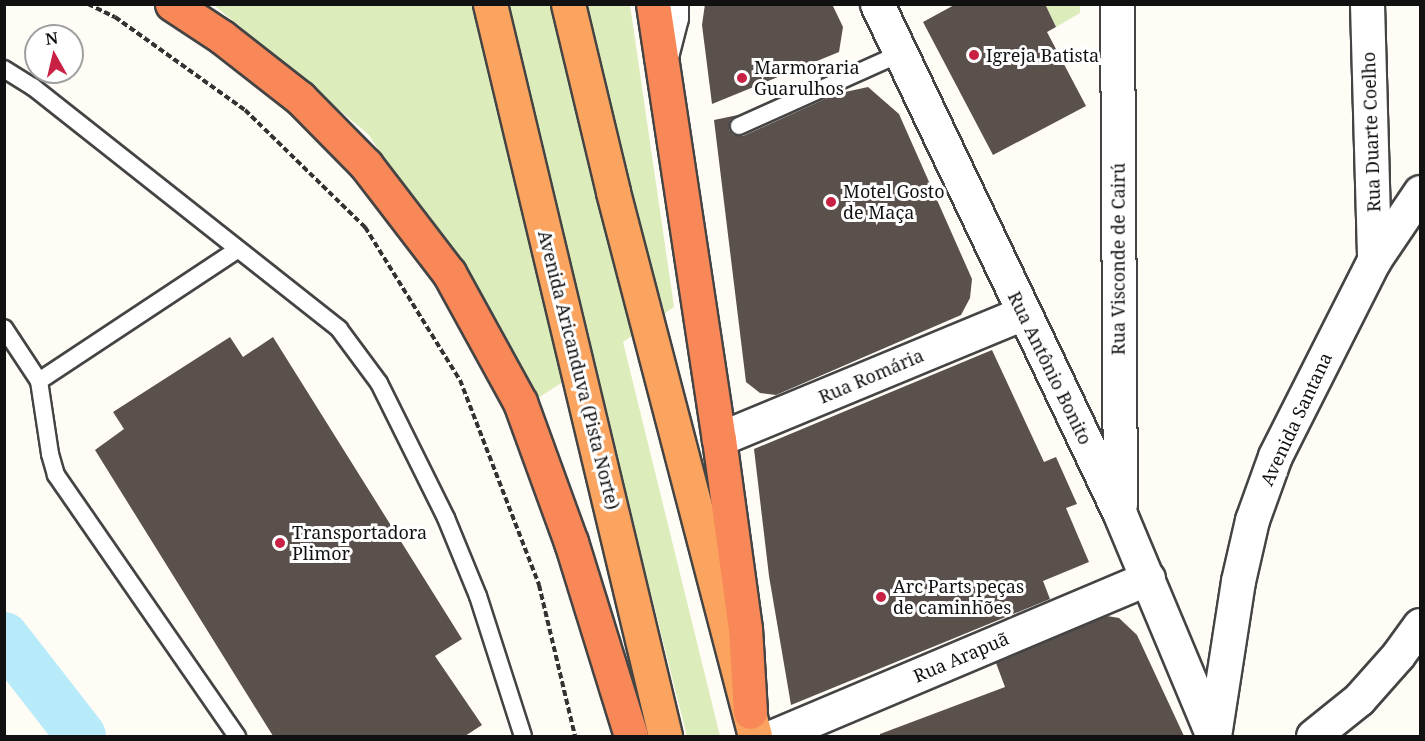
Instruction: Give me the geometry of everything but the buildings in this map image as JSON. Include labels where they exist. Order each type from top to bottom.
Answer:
[{"type":"highway","points":[[172,4],[222,37],[300,98],[366,165],[449,273],[520,402],[571,542],[631,736]]},
{"type":"highway","name":"Avenida Aricanduva (Pista Norte)","points":[[490,4],[665,736]]},
{"type":"highway","points":[[568,4],[613,192],[753,724]]},
{"type":"highway","points":[[653,4],[719,440],[745,628],[753,724]]},
{"type":"street","points":[[660,61],[671,16],[671,4]]},
{"type":"street","name":"Rua Antônio Bonito","points":[[877,4],[1120,514],[1214,736]]},
{"type":"street","name":"Rua Visconde de Cairú","points":[[1117,4],[1120,514]]},
{"type":"street","name":"Rua Duarte Coelho","points":[[1367,4],[1374,260]]},
{"type":"street","name":"Avenida Santana","points":[[1214,736],[1238,580],[1262,489],[1275,456],[1374,260],[1420,192]]},
{"type":"street","name":"Rua Romária","points":[[719,440],[1023,313]]},
{"type":"street","name":"Rua Arapuã","points":[[774,736],[1148,578]]},
{"type":"street","points":[[1312,736],[1359,699],[1398,655],[1420,625]]},
{"type":"lane","points":[[739,126],[899,54]]},
{"type":"lane","points":[[4,69],[33,87],[339,329],[379,383],[447,518],[478,596],[523,736]]},
{"type":"lane","points":[[39,381],[237,250]]},
{"type":"lane","points":[[4,328],[39,381],[50,454],[56,475],[237,736]]},
{"type":"path","points":[[88,4],[115,16],[245,110],[365,227],[460,380],[539,585],[575,736]]},
{"type":"green space","points":[[214,5],[630,5],[674,307],[623,342],[720,736],[687,736],[621,475],[595,361],[535,400],[369,135]]},
{"type":"green space","points":[[1045,5],[1080,5],[1080,13],[1056,27]]},
{"type":"waterway","points":[[4,637],[81,736]]},
{"type":"place","name":"Igreja Batista","points":[[974,55]]},
{"type":"place","name":"Marmoraria Guarulhos","points":[[742,78]]},
{"type":"place","name":"Motel Gosto de Maça","points":[[831,202]]},
{"type":"place","name":"Transportadora Plimor","points":[[280,543]]},
{"type":"place","name":"Arc Parts peças de caminhões","points":[[881,597]]}]
